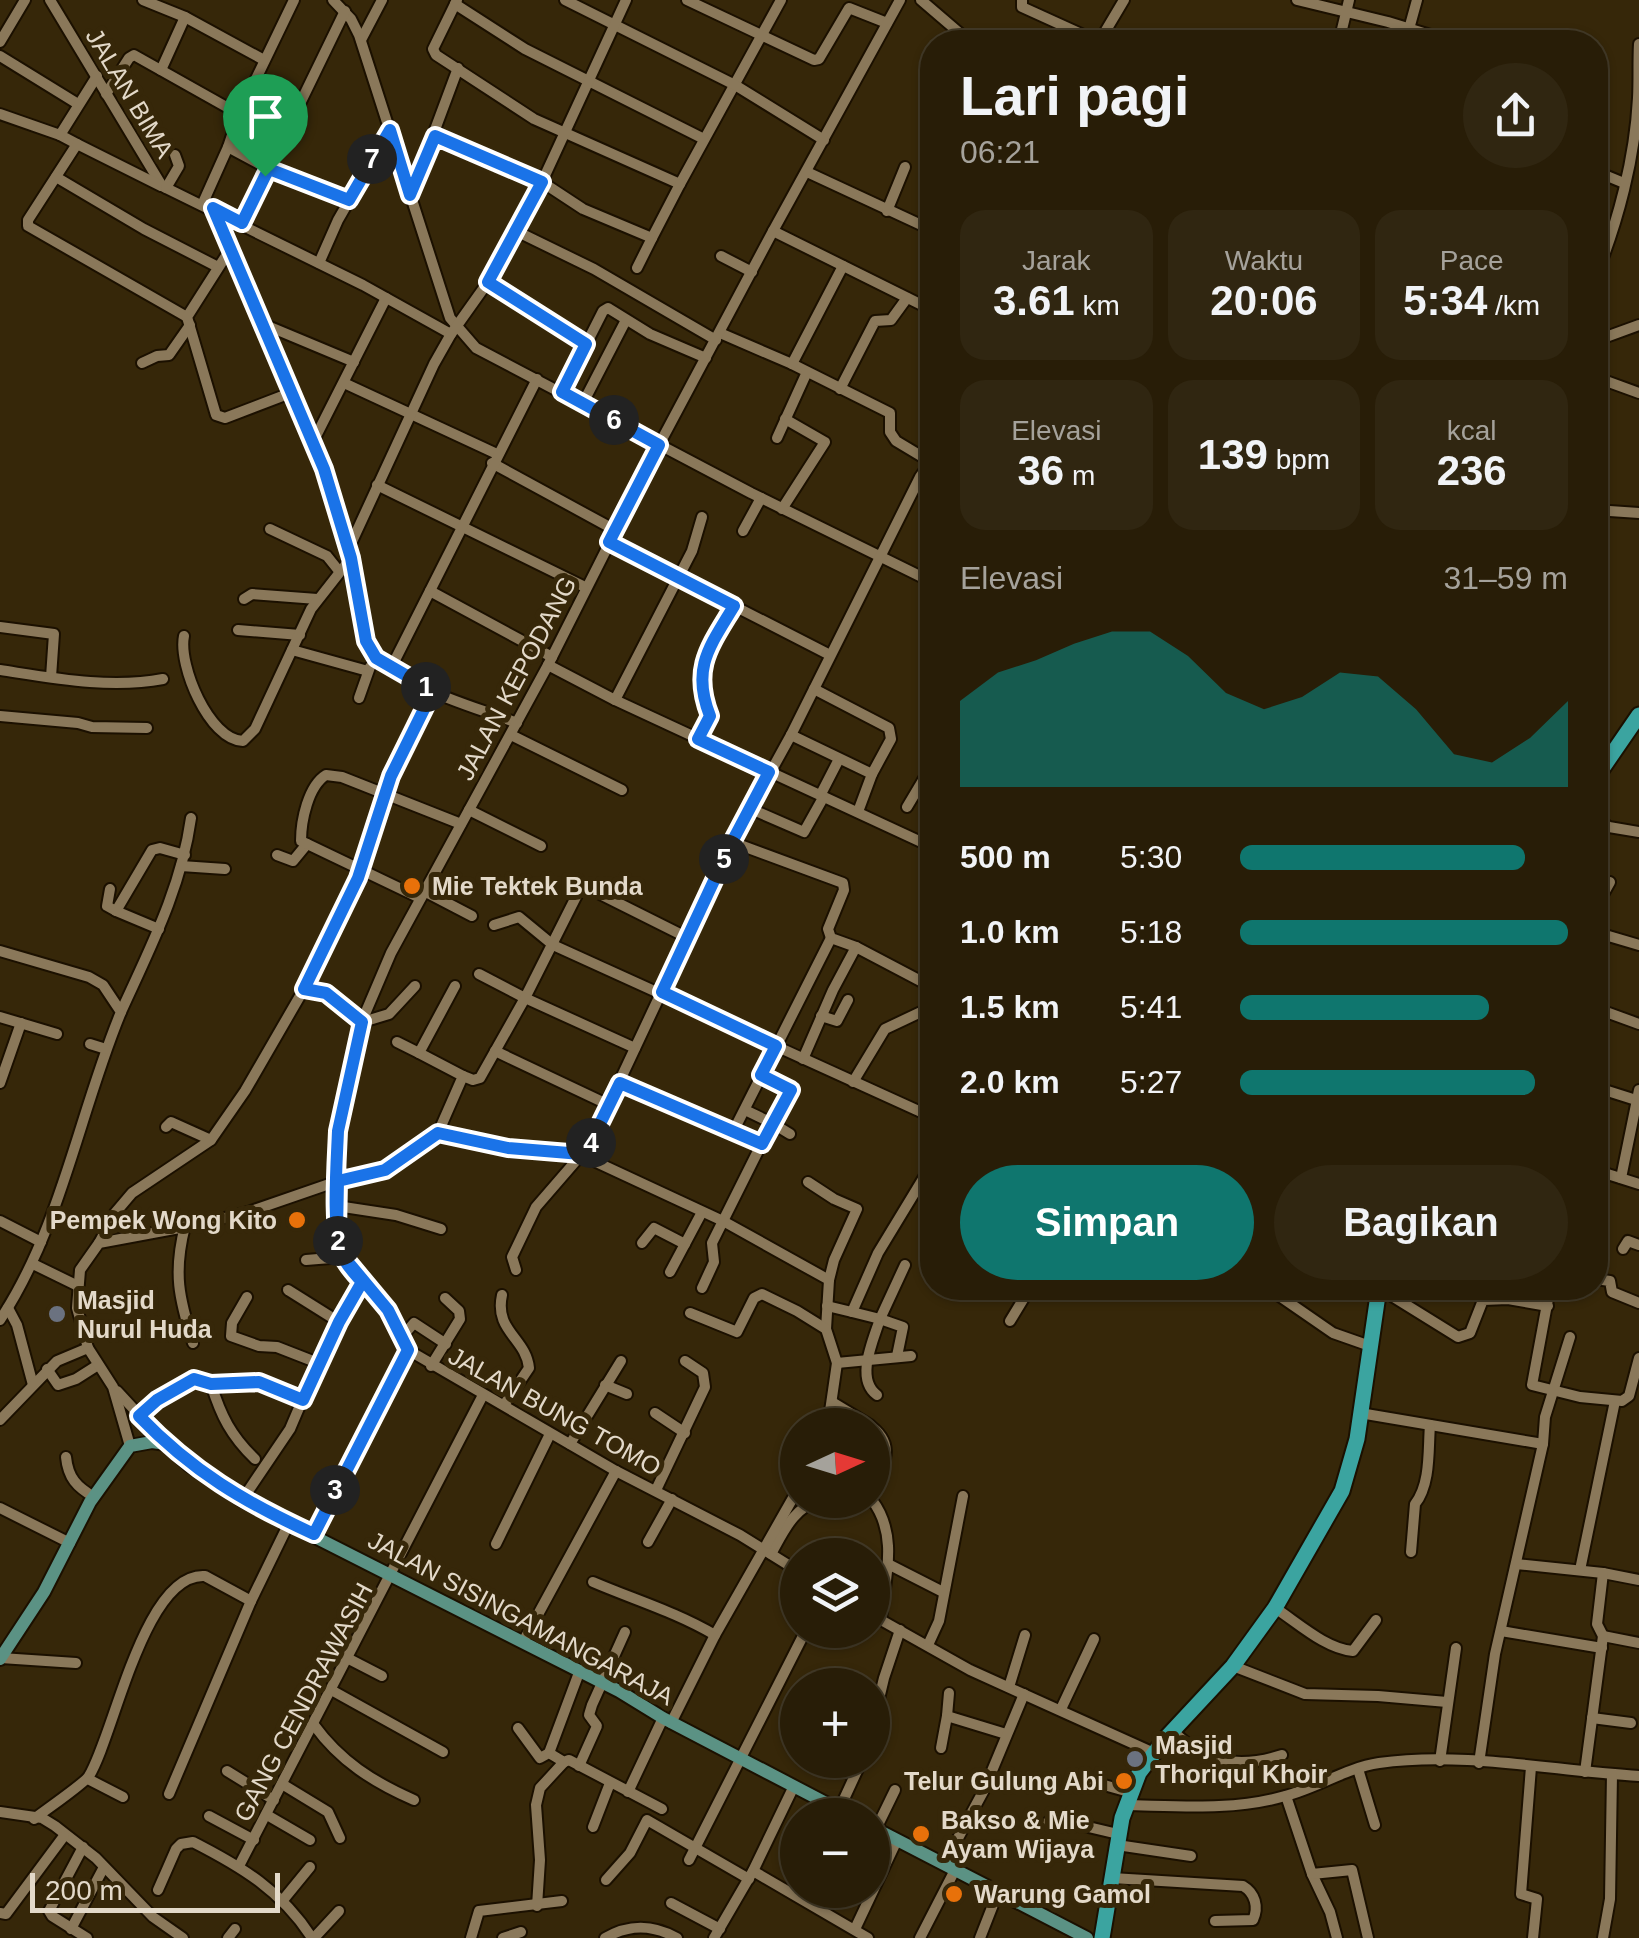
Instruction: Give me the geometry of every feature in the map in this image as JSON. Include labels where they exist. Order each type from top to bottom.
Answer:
[{"type":"highway","points":[[1608,760],[1639,715]]},
{"type":"highway","points":[[1102,1938],[1127,1799],[1154,1753],[1233,1666],[1276,1608],[1342,1491],[1352,1464],[1377,1300]]},
{"type":"main road","name":"JALAN SISINGAMANGARAJA","points":[[166,1444],[189,1465],[242,1500],[619,1690],[667,1720],[817,1798]]},
{"type":"main road","points":[[0,1658],[44,1592],[80,1519],[130,1446],[166,1444]]},
{"type":"main road","points":[[890,1836],[1087,1938]]},
{"type":"street","points":[[0,42],[25,0]]},
{"type":"street","name":"JALAN BIMA","points":[[50,0],[164,187],[453,331],[476,348],[659,445],[920,576]]},
{"type":"street","points":[[143,0],[264,60]]},
{"type":"street","points":[[294,0],[239,114],[208,206],[313,442],[350,553],[364,634],[376,658],[433,691],[518,723]]},
{"type":"street","points":[[333,0],[345,10],[361,40],[453,331]]},
{"type":"street","points":[[361,40],[382,0]]},
{"type":"street","points":[[566,0],[735,85],[824,140]]},
{"type":"street","points":[[184,636],[182,648],[214,728],[237,741],[247,739],[255,730],[317,599],[350,553],[377,485],[453,331],[488,282],[542,182],[626,0]]},
{"type":"street","points":[[687,0],[814,60],[819,59],[849,8],[888,23]]},
{"type":"street","points":[[637,268],[781,0]]},
{"type":"street","name":"JALAN KEPODANG","points":[[338,1181],[338,1131],[362,1022],[392,952],[518,723],[659,445],[900,0]]},
{"type":"street","points":[[921,0],[956,30]]},
{"type":"street","points":[[1022,0],[1022,6],[1072,30]]},
{"type":"street","points":[[1297,0],[1416,30]]},
{"type":"street","points":[[1342,30],[1350,0]]},
{"type":"street","points":[[1410,28],[1417,0]]},
{"type":"street","points":[[1105,30],[1121,1]]},
{"type":"street","points":[[680,184],[566,134],[502,100],[436,55],[433,49],[456,2],[526,49],[704,139]]},
{"type":"street","points":[[242,223],[345,10]]},
{"type":"street","points":[[160,70],[184,18]]},
{"type":"street","points":[[1608,235],[1624,183],[1638,98],[1639,44]]},
{"type":"street","points":[[0,56],[78,104]]},
{"type":"street","points":[[106,94],[131,56],[239,114]]},
{"type":"street","points":[[410,195],[458,68]]},
{"type":"street","points":[[60,135],[97,76]]},
{"type":"street","points":[[0,114],[60,135],[164,187],[179,166],[176,155]]},
{"type":"street","points":[[319,263],[349,200],[390,130]]},
{"type":"street","points":[[435,136],[542,182],[584,209],[652,238]]},
{"type":"street","points":[[77,144],[28,220],[28,226],[188,321],[219,418],[292,392]]},
{"type":"street","points":[[228,147],[269,169],[349,200]]},
{"type":"street","points":[[887,211],[904,167]]},
{"type":"street","points":[[807,172],[920,225]]},
{"type":"street","points":[[56,176],[144,230],[218,267]]},
{"type":"street","points":[[1608,176],[1624,183]]},
{"type":"street","points":[[516,231],[718,337],[792,364],[890,413],[890,432],[920,459]]},
{"type":"street","points":[[773,231],[920,304]]},
{"type":"street","points":[[142,363],[169,355],[229,251]]},
{"type":"street","points":[[721,256],[752,272]]},
{"type":"street","points":[[792,364],[842,266]]},
{"type":"street","points":[[488,282],[586,344]]},
{"type":"street","points":[[313,442],[386,298]]},
{"type":"street","points":[[840,389],[876,321],[891,320],[907,298]]},
{"type":"street","points":[[562,392],[604,311],[610,308],[626,320],[706,358]]},
{"type":"street","points":[[583,403],[626,320]]},
{"type":"street","points":[[263,324],[354,362]]},
{"type":"street","points":[[1608,336],[1639,325]]},
{"type":"street","points":[[777,438],[807,372]]},
{"type":"street","points":[[391,668],[536,379]]},
{"type":"street","points":[[344,382],[494,458],[679,578],[830,655]]},
{"type":"street","points":[[1608,382],[1639,393]]},
{"type":"street","points":[[782,508],[825,442],[785,419]]},
{"type":"street","points":[[516,1270],[513,1256],[528,1219],[590,1144],[732,842],[791,735],[920,477]]},
{"type":"street","points":[[377,485],[586,587]]},
{"type":"street","points":[[743,531],[761,498]]},
{"type":"street","points":[[1608,511],[1639,513]]},
{"type":"street","points":[[616,700],[692,551],[702,517]]},
{"type":"street","points":[[270,529],[328,556],[339,571]]},
{"type":"street","points":[[430,590],[616,700],[920,841]]},
{"type":"street","points":[[244,600],[252,594],[317,599]]},
{"type":"street","points":[[698,739],[710,716],[702,695],[701,669],[734,606]]},
{"type":"street","points":[[0,626],[54,634],[51,677]]},
{"type":"street","points":[[238,630],[300,635]]},
{"type":"street","points":[[292,650],[368,670]]},
{"type":"street","points":[[360,698],[376,658]]},
{"type":"street","points":[[0,670],[79,681],[162,680]]},
{"type":"street","points":[[814,688],[889,728],[891,739],[859,809]]},
{"type":"street","points":[[166,1444],[113,1386],[88,1348],[76,1308],[80,1270],[132,1193],[211,1140],[245,1091],[304,989],[360,869],[385,792],[433,691]]},
{"type":"street","points":[[0,716],[78,722],[92,727],[147,728]]},
{"type":"street","points":[[511,735],[622,790]]},
{"type":"street","points":[[791,735],[872,774]]},
{"type":"street","points":[[751,809],[804,832],[840,759]]},
{"type":"street","points":[[460,824],[342,777],[321,778],[305,813],[300,837],[360,869],[472,916]]},
{"type":"street","points":[[907,807],[920,786]]},
{"type":"street","points":[[469,810],[541,846]]},
{"type":"street","points":[[0,1320],[42,1242],[106,1049],[160,929],[183,861],[191,818]]},
{"type":"street","points":[[1608,826],[1639,832]]},
{"type":"street","points":[[732,842],[843,884],[844,890],[828,929],[831,938],[736,1126]]},
{"type":"street","points":[[277,855],[296,859],[307,844]]},
{"type":"street","points":[[116,910],[152,850],[160,848],[183,861],[225,869]]},
{"type":"street","points":[[1608,885],[1610,882]]},
{"type":"street","points":[[397,1042],[463,1076],[478,1079],[525,998],[582,885],[688,938]]},
{"type":"street","points":[[110,890],[107,906],[160,929]]},
{"type":"street","points":[[494,925],[519,918],[553,945],[920,1112]]},
{"type":"street","points":[[1608,935],[1639,944]]},
{"type":"street","points":[[831,938],[856,946],[920,980]]},
{"type":"street","points":[[804,1059],[856,946]]},
{"type":"street","points":[[0,951],[89,977],[103,986],[120,1012]]},
{"type":"street","points":[[479,974],[635,1048]]},
{"type":"street","points":[[304,989],[326,993],[362,1022],[390,1014],[415,986]]},
{"type":"street","points":[[419,1053],[454,986]]},
{"type":"street","points":[[821,1016],[837,1021],[848,1000]]},
{"type":"street","points":[[853,1082],[885,1028],[920,1011]]},
{"type":"street","points":[[1608,1013],[1639,1024]]},
{"type":"street","points":[[0,1017],[58,1034]]},
{"type":"street","points":[[0,1083],[2,1062],[21,1023]]},
{"type":"street","points":[[90,1044],[106,1049]]},
{"type":"street","points":[[495,1051],[608,1105]]},
{"type":"street","points":[[702,1288],[714,1262],[712,1243],[791,1090],[761,1075]]},
{"type":"street","points":[[99,1242],[248,1212],[338,1181],[385,1170],[438,1133],[463,1076]]},
{"type":"street","points":[[620,1083],[762,1144]]},
{"type":"street","points":[[1608,1089],[1638,1095],[1621,1178]]},
{"type":"street","points":[[744,1110],[790,1134]]},
{"type":"street","points":[[166,1128],[169,1122],[174,1123],[211,1140]]},
{"type":"street","points":[[438,1133],[508,1148],[581,1154],[724,1221],[829,1280]]},
{"type":"street","points":[[1608,1174],[1639,1184]]},
{"type":"street","name":"JALAN BUNG TOMO","points":[[338,1181],[338,1243],[343,1256],[388,1310],[408,1350],[550,1434],[780,1560]]},
{"type":"street","points":[[808,1182],[857,1208],[829,1280],[826,1329],[837,1363],[831,1408]]},
{"type":"street","points":[[852,1312],[878,1253],[920,1184]]},
{"type":"street","points":[[337,1206],[442,1229]]},
{"type":"street","points":[[670,1272],[702,1212]]},
{"type":"street","points":[[0,1221],[42,1242]]},
{"type":"street","points":[[185,1226],[177,1270],[178,1290],[193,1343]]},
{"type":"street","points":[[642,1244],[658,1228],[685,1244]]},
{"type":"street","points":[[1623,1249],[1628,1241],[1639,1245]]},
{"type":"street","points":[[306,1260],[343,1256]]},
{"type":"street","points":[[33,1264],[76,1285]]},
{"type":"street","points":[[876,1395],[868,1386],[867,1360],[904,1265]]},
{"type":"street","points":[[1608,1281],[1612,1292],[1639,1302]]},
{"type":"street","points":[[242,1500],[290,1429],[318,1364],[362,1282]]},
{"type":"street","points":[[288,1290],[339,1322]]},
{"type":"street","points":[[690,1313],[737,1332],[754,1298],[762,1294],[826,1329]]},
{"type":"street","points":[[502,1295],[500,1317],[524,1352],[528,1368],[504,1404]]},
{"type":"street","points":[[247,1297],[232,1322],[231,1336],[259,1346],[276,1347],[318,1364]]},
{"type":"street","points":[[431,1366],[460,1315],[445,1298]]},
{"type":"street","points":[[1010,1321],[1023,1300]]},
{"type":"street","points":[[1285,1300],[1333,1333],[1370,1346]]},
{"type":"street","points":[[1398,1300],[1458,1337],[1470,1332],[1483,1300]]},
{"type":"street","points":[[1514,1300],[1548,1306]]},
{"type":"street","points":[[1549,1300],[1532,1385],[1622,1401],[1629,1396],[1639,1358]]},
{"type":"street","points":[[827,1306],[902,1327],[897,1356]]},
{"type":"street","points":[[8,1308],[17,1324],[34,1385]]},
{"type":"street","points":[[401,1338],[414,1322],[446,1344]]},
{"type":"street","points":[[1479,1763],[1500,1632],[1552,1391],[1570,1338]]},
{"type":"street","points":[[0,1420],[56,1361],[88,1348]]},
{"type":"street","points":[[314,1534],[408,1350]]},
{"type":"street","points":[[837,1363],[911,1356]]},
{"type":"street","points":[[570,1444],[621,1360]]},
{"type":"street","points":[[656,1490],[706,1380],[703,1373],[685,1361]]},
{"type":"street","points":[[47,1369],[58,1385],[98,1366]]},
{"type":"street","points":[[139,1416],[180,1384],[194,1379],[211,1384],[259,1382],[303,1400]]},
{"type":"street","points":[[211,1384],[222,1418],[255,1459]]},
{"type":"street","points":[[605,1385],[627,1394]]},
{"type":"street","points":[[113,1386],[130,1446]]},
{"type":"street","name":"GANG CENDRAWASIH","points":[[239,1866],[484,1395]]},
{"type":"street","points":[[1580,1570],[1615,1401]]},
{"type":"street","points":[[832,1402],[842,1408]]},
{"type":"street","points":[[655,1413],[685,1433]]},
{"type":"street","points":[[1360,1413],[1543,1444]]},
{"type":"street","points":[[1410,1552],[1415,1504],[1420,1498],[1428,1459],[1430,1424]]},
{"type":"street","points":[[496,1544],[550,1434]]},
{"type":"street","points":[[66,1458],[70,1476],[92,1500]]},
{"type":"street","points":[[524,1642],[616,1471]]},
{"type":"street","points":[[928,1645],[939,1621],[963,1496]]},
{"type":"street","points":[[648,1542],[672,1499]]},
{"type":"street","points":[[0,1508],[70,1543]]},
{"type":"street","points":[[768,1552],[784,1518]]},
{"type":"street","points":[[628,1792],[716,1635],[791,1518]]},
{"type":"street","points":[[170,1794],[251,1600],[289,1523]]},
{"type":"street","points":[[1516,1564],[1603,1572],[1639,1580]]},
{"type":"street","points":[[890,1565],[944,1592]]},
{"type":"street","points":[[1585,1772],[1602,1642],[1598,1624],[1603,1572]]},
{"type":"street","points":[[34,1819],[88,1779],[123,1684],[169,1595],[182,1582],[205,1576],[251,1600]]},
{"type":"street","points":[[593,1582],[639,1602],[656,1604],[716,1635]]},
{"type":"street","points":[[1276,1608],[1328,1643],[1351,1652],[1376,1620]]},
{"type":"street","points":[[890,1625],[970,1670],[1154,1753]]},
{"type":"street","points":[[887,1668],[900,1630]]},
{"type":"street","points":[[579,1766],[598,1726],[589,1715],[625,1632]]},
{"type":"street","points":[[1500,1632],[1639,1643]]},
{"type":"street","points":[[1009,1687],[1025,1635]]},
{"type":"street","points":[[1061,1709],[1094,1639]]},
{"type":"street","points":[[689,1860],[797,1648]]},
{"type":"street","points":[[1440,1761],[1456,1648]]},
{"type":"street","points":[[0,1658],[71,1663]]},
{"type":"street","points":[[349,1659],[382,1676]]},
{"type":"street","points":[[1233,1666],[1297,1693],[1447,1702]]},
{"type":"street","points":[[518,1728],[540,1758],[549,1752],[580,1670]]},
{"type":"street","points":[[332,1691],[443,1752]]},
{"type":"street","points":[[942,1748],[949,1693]]},
{"type":"street","points":[[920,1938],[1024,1694]]},
{"type":"street","points":[[948,1716],[1006,1734]]},
{"type":"street","points":[[1592,1718],[1631,1723]]},
{"type":"street","points":[[314,1725],[332,1750],[348,1763],[414,1800]]},
{"type":"street","points":[[1172,1731],[1213,1760],[1244,1764],[1282,1755]]},
{"type":"street","points":[[549,1752],[564,1762]]},
{"type":"street","points":[[537,1906],[540,1860],[536,1805],[540,1788],[564,1762],[569,1760],[662,1809]]},
{"type":"street","points":[[1072,1776],[1127,1799],[1217,1806],[1286,1796],[1376,1764],[1440,1761],[1639,1776]]},
{"type":"street","points":[[1530,1767],[1521,1894],[1537,1899],[1533,1938]]},
{"type":"street","points":[[1358,1769],[1375,1824]]},
{"type":"street","points":[[227,1771],[274,1800]]},
{"type":"street","points":[[1603,1938],[1610,1899],[1612,1774]]},
{"type":"street","points":[[88,1779],[123,1798]]},
{"type":"street","points":[[593,1827],[610,1783]]},
{"type":"street","points":[[282,1784],[328,1812],[340,1838]]},
{"type":"street","points":[[670,1902],[717,1934],[794,1786]]},
{"type":"street","points":[[890,1799],[895,1790]]},
{"type":"street","points":[[1286,1796],[1336,1938]]},
{"type":"street","points":[[0,1812],[48,1821],[104,1866],[153,1918],[184,1938]]},
{"type":"street","points":[[267,1815],[310,1840]]},
{"type":"street","points":[[209,1816],[254,1840]]},
{"type":"street","points":[[606,1880],[630,1852],[647,1820],[868,1938]]},
{"type":"street","points":[[1048,1822],[1062,1821],[1118,1840],[1191,1856]]},
{"type":"street","points":[[0,1913],[6,1914],[64,1836]]},
{"type":"street","points":[[855,1929],[897,1840]]},
{"type":"street","points":[[158,1890],[181,1844],[193,1842],[239,1866],[283,1900],[313,1938],[339,1911]]},
{"type":"street","points":[[83,1847],[50,1906],[52,1916],[87,1938]]},
{"type":"street","points":[[71,1929],[104,1866]]},
{"type":"street","points":[[283,1900],[310,1867]]},
{"type":"street","points":[[1312,1874],[1352,1870],[1368,1938]]},
{"type":"street","points":[[1112,1878],[1243,1886],[1249,1890],[1256,1904],[1252,1920],[1216,1922]]},
{"type":"street","points":[[980,1938],[998,1892]]},
{"type":"street","points":[[471,1938],[479,1911],[562,1901]]},
{"type":"street","points":[[604,1938],[624,1929],[648,1926],[677,1938]]},
{"type":"street","points":[[502,1938],[521,1932]]},
{"type":"place","name":"Mie Tektek Bunda","points":[[412,886]]},
{"type":"place","name":"Pempek Wong Kito","points":[[297,1220]]},
{"type":"place","name":"Masjid Nurul Huda","points":[[57,1314]]},
{"type":"place","name":"Masjid Thoriqul Khoir","points":[[1135,1759]]},
{"type":"place","name":"Telur Gulung Abi","points":[[1124,1781]]},
{"type":"place","name":"Bakso & Mie Ayam Wijaya","points":[[921,1834]]},
{"type":"place","name":"Warung Gamol","points":[[954,1894]]},
{"type":"route","points":[[265,176],[242,223],[213,208],[324,469],[351,558],[366,641],[376,658],[433,691],[378,808],[358,878],[304,989],[326,993],[362,1022],[338,1131],[338,1148],[338,1196],[337,1231],[343,1256],[362,1282],[303,1400],[259,1382],[211,1384],[194,1379],[180,1384],[139,1416],[207,1478],[242,1500],[314,1534],[408,1350],[388,1310],[343,1256],[338,1243],[337,1231],[337,1206],[338,1196],[338,1181],[370,1176],[385,1170],[438,1133],[508,1148],[576,1156],[590,1144],[620,1083],[762,1144],[791,1090],[761,1075],[776,1046],[662,992],[769,772],[698,739],[710,716],[702,695],[701,669],[734,606],[609,542],[659,445],[562,392],[586,344],[488,282],[542,182],[435,136],[410,195],[390,130],[349,200],[269,169],[265,176]]}]
